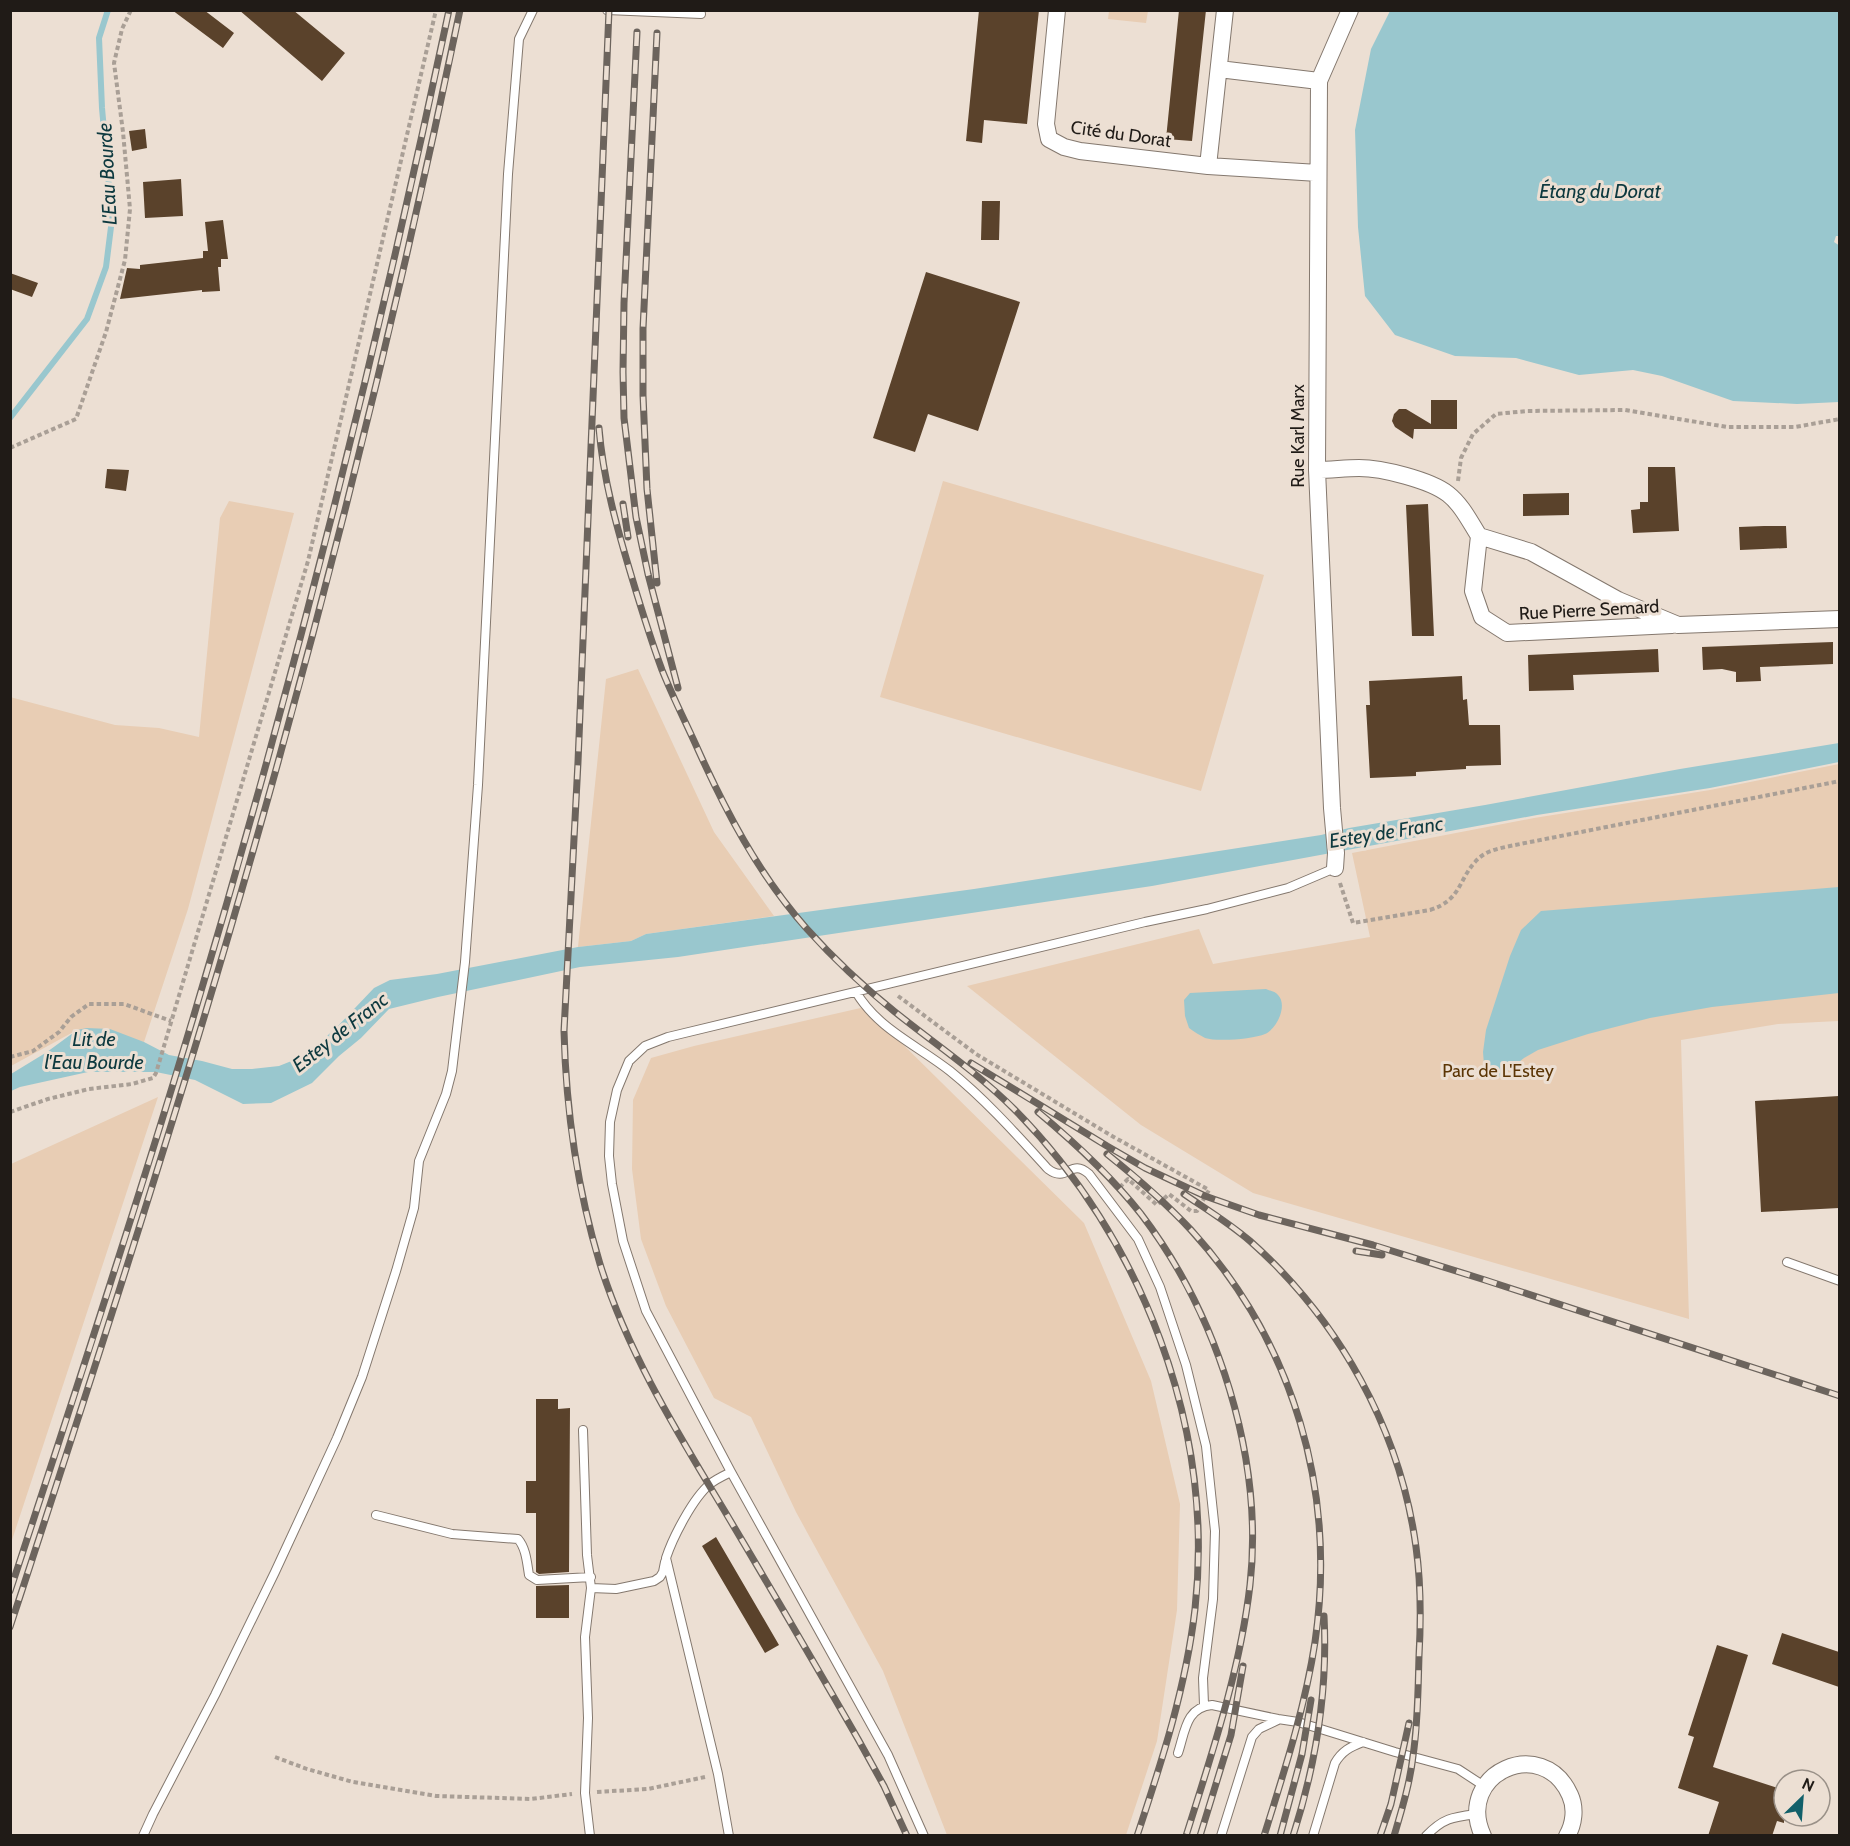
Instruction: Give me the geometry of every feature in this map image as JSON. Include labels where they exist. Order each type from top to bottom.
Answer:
[{"type":"street","name":"Cité du Dorat","points":[[1057,10],[1046,124],[1049,139],[1064,147],[1080,151],[1208,166],[1318,173]]},
{"type":"street","points":[[1208,166],[1225,10]]},
{"type":"street","name":"Rue Karl Marx","points":[[1336,860],[1317,470],[1319,81],[1350,10]]},
{"type":"street","points":[[1219,69],[1319,81]]},
{"type":"street","points":[[1317,470],[1361,468],[1398,474],[1433,485],[1449,494],[1459,505],[1479,536]]},
{"type":"street","name":"Rue Pierre Semard","points":[[1678,625],[1618,600],[1531,552],[1479,536],[1473,591],[1482,617],[1507,633],[1839,619]]},
{"type":"street","points":[[1483,1836],[1476,1814],[1478,1799],[1484,1786],[1495,1774],[1509,1767],[1524,1764],[1540,1766],[1554,1773],[1565,1785],[1572,1799],[1574,1815],[1569,1833],[1587,1836]]},
{"type":"lane","points":[[143,1836],[265,1592],[341,1428],[362,1377],[414,1208],[419,1161],[446,1094],[452,1071],[465,962],[478,785],[481,687],[508,174],[519,39],[533,10]]},
{"type":"lane","points":[[607,10],[701,14]]},
{"type":"lane","points":[[924,1836],[888,1755],[730,1472],[646,1311],[623,1241],[609,1156],[610,1122],[617,1090],[629,1061],[645,1046],[668,1038],[1288,888],[1336,860]]},
{"type":"lane","points":[[856,992],[865,1007],[878,1020],[969,1086],[1054,1174],[1065,1174],[1073,1168],[1083,1169],[1138,1239],[1160,1287],[1186,1365],[1206,1446],[1215,1531],[1213,1599],[1203,1678],[1204,1705]]},
{"type":"lane","points":[[1787,1262],[1839,1281]]},
{"type":"lane","points":[[583,1430],[587,1555],[591,1577],[585,1637],[588,1719],[585,1793],[590,1836]]},
{"type":"lane","points":[[591,1588],[616,1589],[654,1581],[660,1577],[679,1528],[701,1493],[730,1472]]},
{"type":"lane","points":[[376,1515],[452,1534],[518,1539],[524,1549],[529,1575],[537,1580],[591,1577]]},
{"type":"lane","points":[[666,1558],[718,1774],[729,1836]]},
{"type":"lane","points":[[1178,1753],[1192,1712],[1204,1705],[1217,1705],[1308,1724],[1458,1769],[1484,1786]]},
{"type":"lane","points":[[1221,1836],[1252,1737],[1259,1729],[1278,1719]]},
{"type":"lane","points":[[1312,1836],[1335,1763],[1351,1746],[1363,1742]]},
{"type":"lane","points":[[1426,1836],[1437,1824],[1456,1816],[1476,1814]]},
{"type":"path","points":[[10,448],[76,419],[106,332],[125,260],[130,209],[114,63],[122,29],[131,10]]},
{"type":"path","points":[[10,1112],[48,1099],[89,1089],[132,1084],[153,1078],[156,1073],[308,561],[436,10]]},
{"type":"path","points":[[1449,494],[1457,482],[1461,458],[1473,434],[1496,414],[1527,411],[1625,410],[1727,428],[1795,427],[1839,419]]},
{"type":"path","points":[[1336,860],[1353,923],[1441,906],[1462,885],[1475,862],[1486,853],[1515,844],[1839,781]]},
{"type":"path","points":[[885,985],[976,1054],[1112,1136],[1209,1190],[1197,1211],[1191,1211],[1169,1194],[1157,1204],[1128,1179],[1108,1198]]},
{"type":"path","points":[[10,1057],[33,1051],[89,1004],[124,1004],[171,1021]]},
{"type":"path","points":[[275,1757],[353,1782],[436,1797],[531,1799],[648,1789],[718,1774]]},
{"type":"green space","points":[[1109,11],[1148,11],[1146,23],[1108,19]]},
{"type":"green space","points":[[943,481],[1264,575],[1201,791],[880,697]]},
{"type":"green space","points":[[229,501],[294,513],[188,909],[144,1042],[77,1030],[11,1066],[10,697],[115,725],[159,728],[199,737],[220,518]]},
{"type":"green space","points":[[638,669],[714,832],[774,916],[646,934],[631,941],[578,947],[606,679]]},
{"type":"green space","name":"Parc de L'Estey","points":[[1839,764],[1839,1021],[1778,1024],[1681,1040],[1689,1319],[1253,1193],[1141,1125],[967,986],[1199,929],[1213,964],[1370,937],[1352,853],[1534,818],[1710,790]]},
{"type":"green space","points":[[865,1007],[1084,1223],[1151,1381],[1180,1504],[1177,1610],[1157,1741],[1126,1835],[947,1835],[883,1671],[796,1512],[751,1417],[714,1398],[666,1306],[641,1239],[632,1169],[633,1100],[651,1058]]},
{"type":"green space","points":[[158,1097],[11,1543],[11,1164]]},
{"type":"water","name":"Étang du Dorat","points":[[1390,11],[1839,11],[1840,236],[1836,236],[1834,242],[1840,246],[1839,402],[1797,404],[1733,401],[1662,376],[1633,370],[1579,375],[1516,358],[1455,356],[1395,335],[1365,296],[1358,227],[1355,130],[1371,49]]},
{"type":"water","name":"Lit de l'Eau Bourde","points":[[1839,743],[1839,762],[1710,788],[1537,815],[1152,886],[678,957],[580,967],[438,997],[389,1009],[312,1083],[271,1103],[243,1104],[195,1080],[156,1072],[88,1072],[11,1091],[11,1074],[77,1030],[87,1028],[110,1029],[144,1042],[169,1055],[232,1069],[279,1066],[304,1056],[336,1028],[374,988],[390,980],[437,974],[578,947],[631,941],[646,934],[974,889],[1321,835],[1349,828],[1680,769]]},
{"type":"water","points":[[1839,887],[1839,993],[1712,1007],[1650,1018],[1538,1050],[1500,1077],[1491,1073],[1484,1065],[1486,1030],[1510,956],[1521,930],[1541,911]]},
{"type":"water","points":[[1266,989],[1277,994],[1282,1005],[1277,1022],[1265,1034],[1244,1039],[1218,1040],[1205,1038],[1189,1028],[1185,1016],[1184,1000],[1190,993]]},
{"type":"building","points":[[172,10],[204,10],[234,33],[223,48]]},
{"type":"building","points":[[239,10],[293,10],[345,53],[322,81]]},
{"type":"building","points":[[979,10],[1039,10],[1027,124],[984,120],[982,143],[966,141]]},
{"type":"building","points":[[1179,10],[1206,10],[1192,141],[1166,139]]},
{"type":"building","points":[[145,129],[147,148],[132,151],[129,131]]},
{"type":"building","points":[[181,179],[183,216],[145,218],[143,182]]},
{"type":"building","points":[[982,201],[1000,201],[999,240],[981,240]]},
{"type":"building","points":[[223,220],[228,259],[221,259],[221,267],[218,267],[220,291],[202,292],[202,290],[120,299],[127,268],[140,269],[140,265],[203,258],[203,251],[208,251],[205,222]]},
{"type":"building","points":[[926,272],[1020,302],[978,431],[928,414],[915,452],[873,438]]},
{"type":"building","points":[[10,273],[38,283],[32,297],[10,289]]},
{"type":"building","points":[[1431,400],[1457,400],[1457,429],[1414,429],[1413,439],[1395,427],[1392,421],[1399,409],[1406,409],[1431,424]]},
{"type":"building","points":[[1648,467],[1675,467],[1679,531],[1633,533],[1631,510],[1640,509],[1640,502],[1648,502]]},
{"type":"building","points":[[107,469],[129,470],[126,491],[105,488]]},
{"type":"building","points":[[1569,493],[1569,515],[1523,516],[1523,494]]},
{"type":"building","points":[[1428,504],[1434,636],[1412,636],[1406,505]]},
{"type":"building","points":[[1786,526],[1787,548],[1740,550],[1739,527]]},
{"type":"building","points":[[1833,642],[1833,664],[1760,667],[1761,681],[1736,682],[1736,672],[1722,669],[1703,670],[1702,647]]},
{"type":"building","points":[[1658,649],[1659,672],[1573,675],[1574,690],[1529,691],[1528,655]]},
{"type":"building","points":[[1462,676],[1463,700],[1467,699],[1469,725],[1500,725],[1501,765],[1466,766],[1466,769],[1416,772],[1416,776],[1370,778],[1366,705],[1370,705],[1369,681]]},
{"type":"building","points":[[1839,1096],[1839,1208],[1761,1212],[1755,1101]]},
{"type":"building","points":[[536,1399],[558,1399],[558,1409],[570,1408],[569,1572],[539,1574],[536,1572],[536,1513],[526,1513],[526,1481],[536,1481]]},
{"type":"building","points":[[716,1537],[779,1645],[765,1653],[702,1546]]},
{"type":"building","points":[[569,1585],[569,1618],[536,1618],[536,1586]]},
{"type":"building","points":[[1782,1633],[1839,1652],[1839,1687],[1772,1664]]},
{"type":"building","points":[[1717,1645],[1748,1655],[1713,1767],[1772,1786],[1772,1828],[1775,1828],[1772,1836],[1708,1836],[1719,1802],[1678,1788],[1694,1737],[1688,1735]]},
{"type":"waterway","name":"L'Eau Bourde","points":[[10,418],[87,319],[106,267],[112,219],[102,108],[99,38],[108,10]]},
{"type":"railway","points":[[10,1591],[154,1145],[252,816],[324,548],[357,414],[449,10]]},
{"type":"railway","points":[[10,1627],[170,1130],[259,830],[315,626],[367,422],[460,10]]},
{"type":"railway","points":[[609,10],[578,762],[564,1031],[567,1090],[574,1149],[585,1207],[600,1264],[640,1362],[673,1424],[858,1739],[884,1786],[907,1836]]},
{"type":"railway","points":[[637,32],[624,303],[624,418],[636,517],[648,574],[678,688]]},
{"type":"railway","points":[[657,33],[643,329],[647,489],[657,583]]},
{"type":"railway","points":[[599,428],[607,485],[616,522],[662,670],[718,793],[758,864],[789,908],[839,962],[883,1002],[1000,1096],[1059,1160],[1099,1216],[1133,1276],[1160,1339],[1180,1405],[1193,1472],[1198,1541],[1195,1609],[1179,1695],[1164,1752],[1137,1836]]},
{"type":"railway","points":[[623,504],[628,537]]},
{"type":"railway","points":[[971,1063],[1145,1168],[1205,1196],[1259,1215],[1373,1245],[1485,1280],[1840,1396]]},
{"type":"railway","points":[[1038,1112],[1117,1186],[1141,1214],[1168,1254],[1213,1342],[1230,1390],[1242,1438],[1250,1488],[1252,1537],[1250,1585],[1232,1680],[1186,1836]]},
{"type":"railway","points":[[1107,1154],[1171,1210],[1191,1230],[1227,1274],[1257,1321],[1281,1370],[1300,1422],[1313,1475],[1319,1530],[1320,1586],[1315,1642],[1300,1716],[1264,1836]]},
{"type":"railway","points":[[1184,1194],[1250,1241],[1282,1272],[1311,1306],[1337,1341],[1360,1379],[1380,1419],[1396,1461],[1408,1503],[1416,1547],[1420,1615],[1415,1744],[1408,1786],[1394,1836]]},
{"type":"railway","points":[[1356,1251],[1382,1255]]},
{"type":"railway","points":[[1293,1836],[1308,1782],[1319,1727],[1324,1672],[1324,1616]]},
{"type":"railway","points":[[1200,1836],[1231,1735],[1243,1666]]},
{"type":"railway","points":[[1280,1836],[1302,1754],[1311,1700]]},
{"type":"railway","points":[[1380,1836],[1391,1804],[1409,1723]]},
{"type":"water label","name":"Estey de Franc","points":[[1386,832]]},
{"type":"water label","name":"Estey de Franc","points":[[340,1032]]}]
